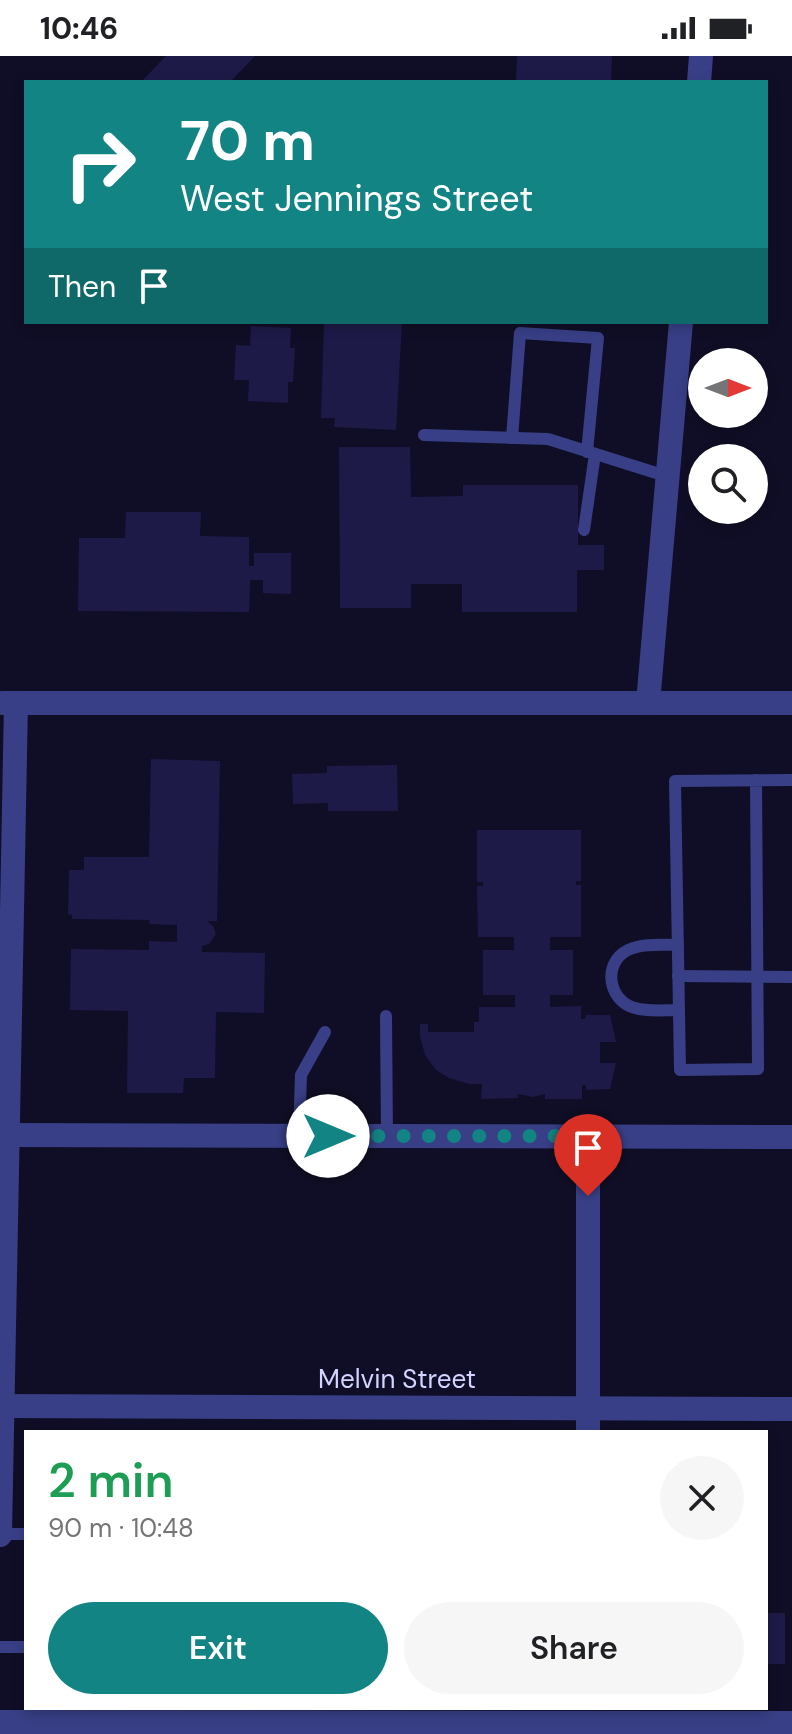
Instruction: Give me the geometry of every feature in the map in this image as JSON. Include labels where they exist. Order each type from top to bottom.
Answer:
[{"type":"street","points":[[699,80],[701,56]]},
{"type":"street","points":[[648,703],[681,324]]},
{"type":"street","points":[[0,1535],[8,1135],[8,703],[792,703]]},
{"type":"street","points":[[8,1135],[792,1137]]},
{"type":"street","points":[[588,1136],[588,1420]]},
{"type":"street","name":"Melvin Street","points":[[2,1406],[588,1420],[792,1409]]},
{"type":"street","points":[[0,1722],[147,1728],[273,1715],[491,1729],[589,1722],[792,1723]]},
{"type":"lane","points":[[512,438],[520,333],[598,338],[584,530]]},
{"type":"lane","points":[[424,435],[548,439],[669,477]]},
{"type":"lane","points":[[756,780],[758,1069],[680,1070],[675,781],[756,780],[792,780]]},
{"type":"lane","points":[[678,945],[639,946],[628,950],[613,965],[611,984],[622,1002],[632,1008],[679,1010]]},
{"type":"lane","points":[[678,976],[792,977]]},
{"type":"lane","points":[[386,1016],[387,1136]]},
{"type":"lane","points":[[299,1136],[301,1075],[325,1032]]},
{"type":"lane","points":[[0,1535],[24,1534]]},
{"type":"lane","points":[[0,1647],[24,1647]]},
{"type":"building","points":[[166,56],[255,56],[232,80],[143,80]]},
{"type":"building","points":[[517,56],[612,56],[611,80],[516,80]]},
{"type":"building","points":[[324,324],[402,324],[396,430],[334,427],[335,418],[321,418]]},
{"type":"building","points":[[251,326],[291,328],[290,348],[295,348],[293,382],[288,382],[288,403],[248,401],[249,380],[234,380],[236,345],[250,346]]},
{"type":"building","points":[[339,447],[410,447],[411,497],[463,496],[463,485],[578,485],[578,545],[604,545],[604,570],[577,570],[577,612],[462,612],[462,584],[411,584],[411,608],[340,608]]},
{"type":"building","points":[[126,512],[201,512],[200,536],[249,537],[249,566],[254,566],[254,553],[291,553],[291,594],[263,593],[263,580],[250,580],[249,612],[78,611],[79,538],[125,538]]},
{"type":"building","points":[[151,759],[220,761],[217,921],[207,921],[216,934],[209,944],[202,946],[202,952],[265,953],[264,1013],[216,1012],[215,1078],[184,1078],[183,1093],[127,1093],[128,1011],[70,1010],[71,949],[149,950],[149,941],[177,942],[177,925],[149,924],[150,920],[72,919],[72,915],[68,914],[69,870],[84,870],[84,857],[149,857]]},
{"type":"building","points":[[397,765],[398,811],[328,811],[328,803],[293,804],[292,774],[327,773],[327,766]]},
{"type":"building","points":[[477,830],[581,830],[581,881],[576,881],[576,885],[581,885],[581,937],[550,937],[550,950],[573,950],[573,995],[550,995],[550,1007],[581,1006],[581,1019],[585,1019],[586,1015],[610,1015],[616,1042],[600,1042],[600,1063],[616,1063],[610,1089],[586,1090],[586,1085],[582,1085],[582,1099],[545,1099],[545,1094],[533,1097],[518,1094],[518,1098],[481,1099],[482,1084],[449,1078],[436,1070],[425,1055],[420,1024],[428,1024],[428,1032],[474,1032],[474,1022],[479,1022],[479,1007],[515,1007],[515,995],[483,995],[483,950],[514,950],[514,937],[478,937],[477,886],[483,886],[483,882],[477,882]]},
{"type":"building","points":[[768,1613],[785,1613],[785,1664],[768,1664]]},
{"type":"route","points":[[328,1136],[588,1136],[588,1196]]}]
